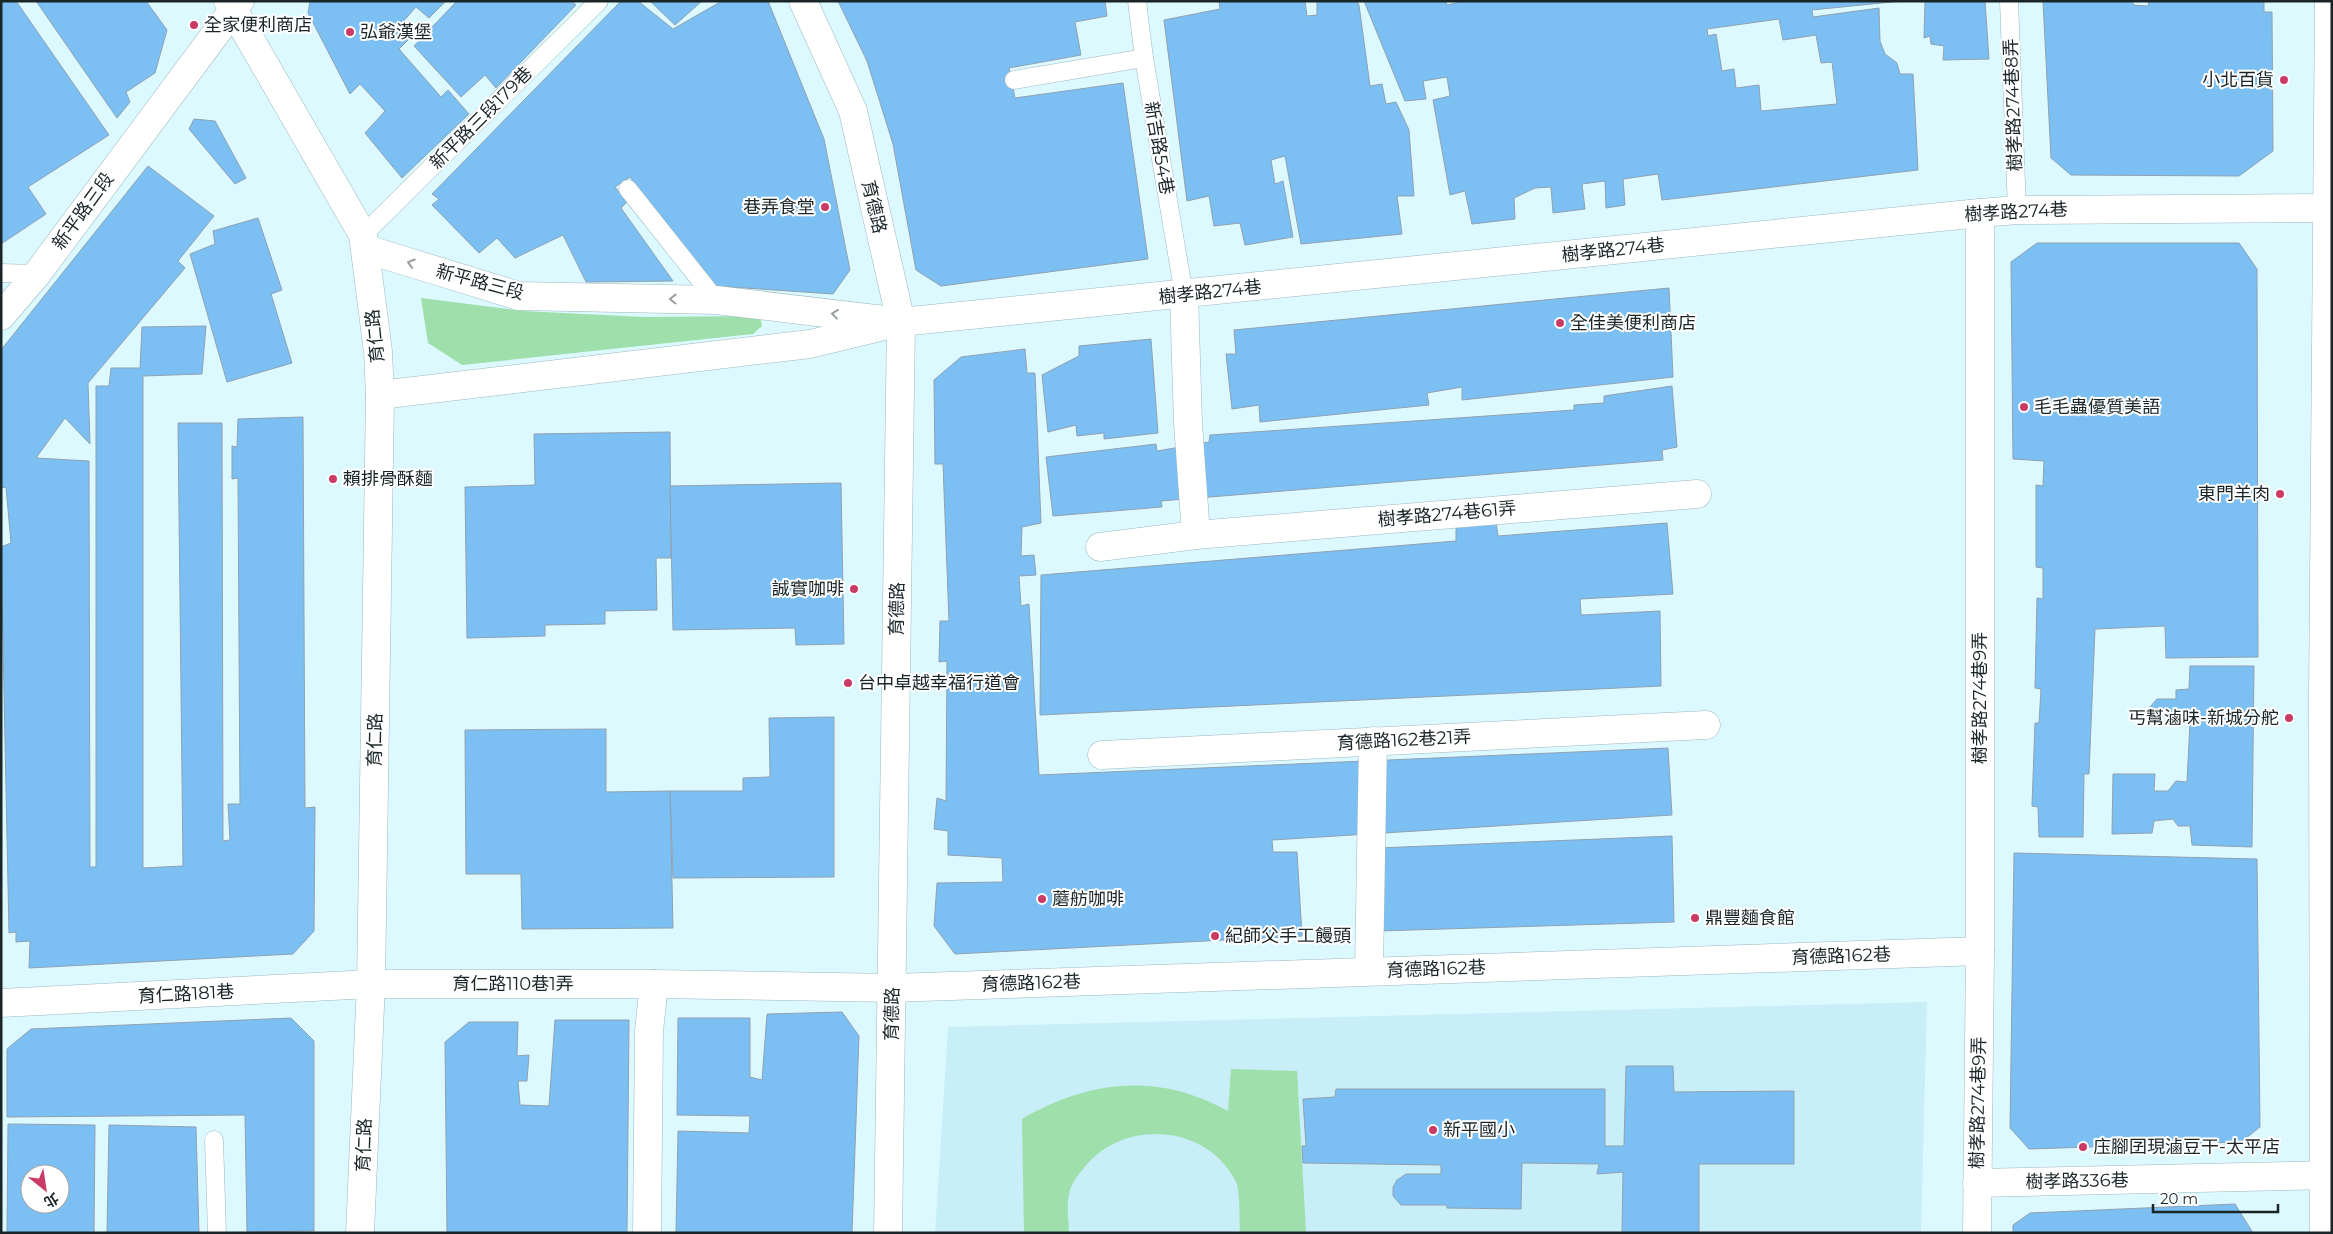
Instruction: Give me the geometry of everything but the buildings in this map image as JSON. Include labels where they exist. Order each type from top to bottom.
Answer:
[{"type":"street","name":"育德路","points":[[803,1],[853,111],[900,322],[888,1233]]},
{"type":"street","points":[[2324,1233],[2329,1175],[2323,697],[2330,208],[2329,1]]},
{"type":"street","name":"新平路三段","points":[[1,316],[37,274],[234,4],[364,242],[519,296],[716,300],[900,322]]},
{"type":"street","name":"樹孝路274巷","points":[[900,322],[2017,210],[2330,208]]},
{"type":"street","name":"樹孝路274巷9弄","points":[[1977,1233],[1980,951],[1980,213]]},
{"type":"street","name":"育仁路","points":[[360,1233],[371,984],[380,395],[378,352],[364,242]]},
{"type":"street","points":[[1184,295],[1188,423],[1196,535]]},
{"type":"street","points":[[380,395],[810,344],[900,322]]},
{"type":"street","name":"樹孝路274巷61弄","points":[[1100,547],[1196,535],[1697,494]]},
{"type":"street","name":"育德路162巷21弄","points":[[1102,755],[1706,724]]},
{"type":"street","points":[[1370,972],[1373,741]]},
{"type":"street","name":"育德路162巷","points":[[892,988],[1980,951]]},
{"type":"street","name":"育仁路110巷1弄","points":[[371,984],[654,984],[892,988]]},
{"type":"street","name":"育仁路181巷","points":[[1,1003],[371,984]]},
{"type":"street","points":[[649,1233],[649,1031],[654,984]]},
{"type":"street","name":"樹孝路336巷","points":[[1978,1183],[2329,1175]]},
{"type":"lane","name":"新平路三段179巷","points":[[364,242],[599,1]]},
{"type":"lane","name":"新吉路54巷","points":[[1137,1],[1144,58],[1184,295]]},
{"type":"lane","name":"樹孝路274巷8弄","points":[[2010,1],[2017,210]]},
{"type":"lane","points":[[1014,80],[1144,58]]},
{"type":"lane","points":[[628,189],[716,300]]},
{"type":"lane","points":[[1,273],[37,274]]},
{"type":"lane","points":[[214,1140],[217,1233]]},
{"type":"shaded area","name":"新平國小","points":[[1927,1002],[1921,1233],[935,1233],[948,1027]]},
{"type":"green space","points":[[421,298],[524,311],[644,317],[760,316],[762,326],[753,334],[462,365],[428,343]]},
{"type":"green space","points":[[1231,1069],[1297,1071],[1306,1233],[1240,1233],[1237,1185],[1221,1161],[1204,1147],[1184,1138],[1162,1134],[1141,1135],[1119,1141],[1100,1152],[1084,1168],[1070,1191],[1068,1204],[1069,1233],[1024,1233],[1022,1119],[1064,1099],[1086,1092],[1131,1086],[1177,1091],[1203,1099],[1228,1111]]},
{"type":"place","name":"全家便利商店","points":[[194,25]]},
{"type":"place","name":"弘爺漢堡","points":[[350,32]]},
{"type":"place","name":"小北百貨","points":[[2284,80]]},
{"type":"place","name":"巷弄食堂","points":[[825,207]]},
{"type":"place","name":"全佳美便利商店","points":[[1560,323]]},
{"type":"place","name":"毛毛蟲優質美語","points":[[2024,407]]},
{"type":"place","name":"賴排骨酥麵","points":[[333,479]]},
{"type":"place","name":"東門羊肉","points":[[2280,494]]},
{"type":"place","name":"誠實咖啡","points":[[854,589]]},
{"type":"place","name":"台中卓越幸福行道會","points":[[848,683]]},
{"type":"place","name":"丐幫滷味-新城分舵","points":[[2289,718]]},
{"type":"place","name":"蘑舫咖啡","points":[[1042,899]]},
{"type":"place","name":"鼎豐麵食館","points":[[1695,918]]},
{"type":"place","name":"紀師父手工饅頭","points":[[1215,936]]},
{"type":"place","name":"新平國小","points":[[1433,1130]]},
{"type":"place","name":"庒腳囝現滷豆干-太平店","points":[[2083,1147]]}]
